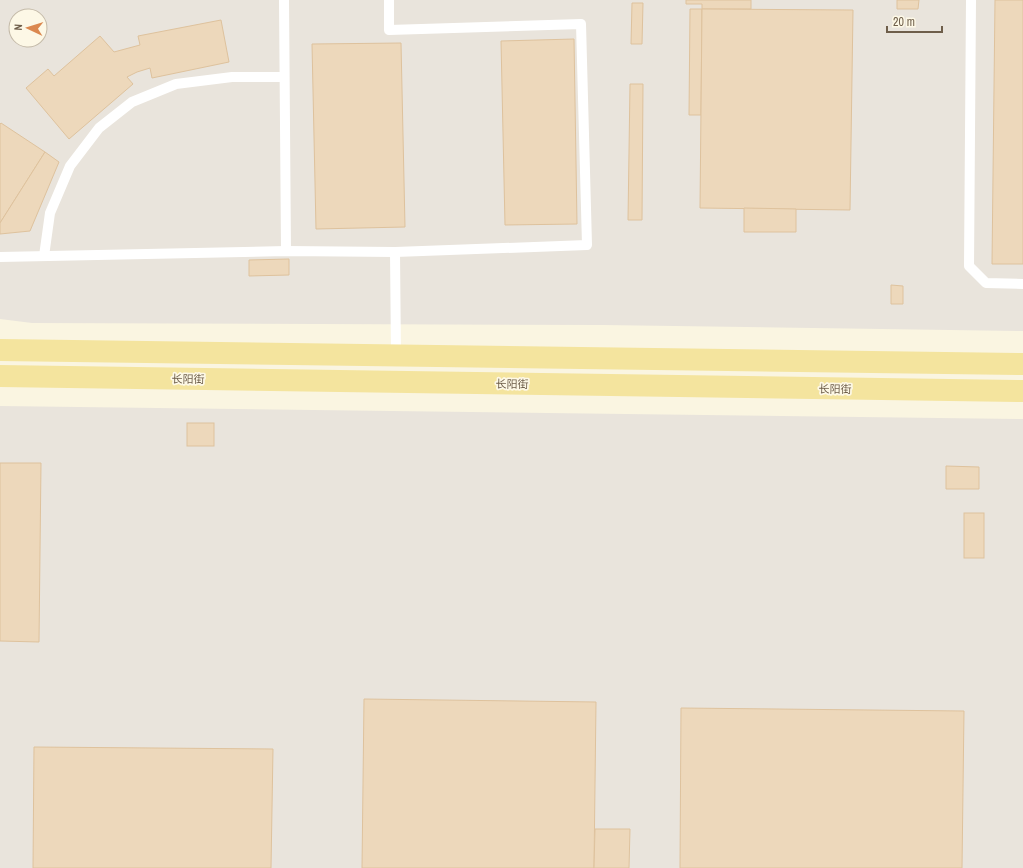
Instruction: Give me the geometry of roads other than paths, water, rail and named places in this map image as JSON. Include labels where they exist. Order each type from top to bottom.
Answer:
[{"type":"main road","points":[[0,350],[1023,364]]},
{"type":"main road","name":"长阳街","points":[[0,376],[1023,391]]},
{"type":"lane","points":[[284,0],[286,251]]},
{"type":"lane","points":[[0,258],[286,251],[395,252],[587,245],[581,24],[389,30],[389,0]]},
{"type":"lane","points":[[971,0],[969,266],[986,283],[1023,284]]},
{"type":"lane","points":[[44,256],[50,213],[70,166],[99,128],[132,102],[176,84],[232,77],[284,77]]},
{"type":"lane","points":[[395,252],[396,356]]}]
